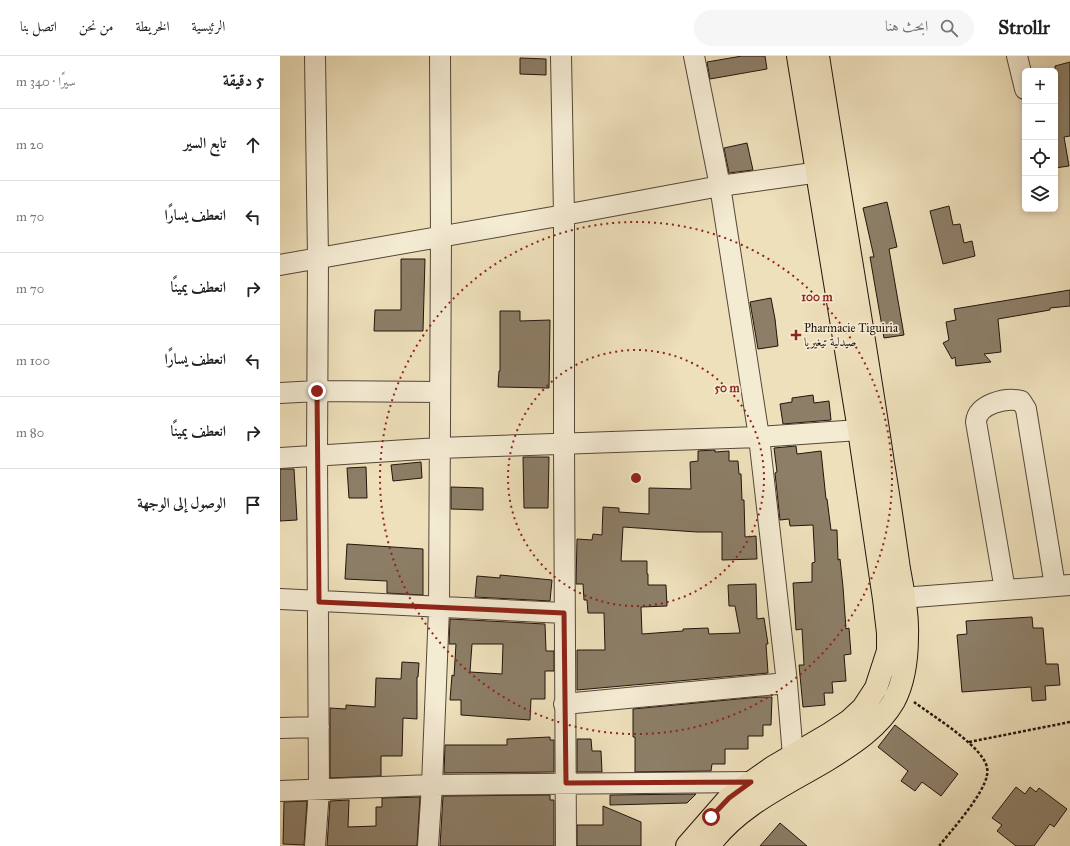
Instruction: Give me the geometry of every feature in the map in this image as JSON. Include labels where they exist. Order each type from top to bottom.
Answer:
[{"type":"main road","points":[[687,846],[729,798],[751,782],[831,733],[863,708],[876,688],[888,651],[888,633],[894,598],[878,426],[826,171],[798,56]]},
{"type":"main road","points":[[709,846],[724,828],[745,811],[781,786],[841,752],[864,735],[881,719],[899,691],[905,664],[907,634],[894,598],[859,430],[826,171],[818,56]]},
{"type":"street","points":[[315,56],[318,258],[317,456],[319,602],[319,790],[315,846]]},
{"type":"street","points":[[428,846],[439,608],[441,237],[440,56]]},
{"type":"street","points":[[561,56],[564,215],[564,704],[566,846]]},
{"type":"street","points":[[694,56],[720,186],[759,437],[787,683],[793,756]]},
{"type":"street","points":[[1017,56],[1022,77]]},
{"type":"street","points":[[280,265],[720,186],[826,171]]},
{"type":"street","points":[[280,393],[317,391],[440,392]]},
{"type":"street","points":[[894,598],[1062,586],[1026,409],[1021,401],[1011,400],[982,408],[976,418],[1004,590]]},
{"type":"street","points":[[280,458],[439,448],[759,437],[859,430]]},
{"type":"street","points":[[280,599],[564,613]]},
{"type":"street","points":[[564,704],[787,683]]},
{"type":"street","points":[[280,728],[319,727]]},
{"type":"street","points":[[280,792],[432,785],[751,782]]},
{"type":"path","points":[[899,691],[968,742],[984,760],[987,768],[987,776],[974,800],[939,846]]},
{"type":"path","points":[[968,742],[1070,722]]},
{"type":"building","points":[[742,56],[765,56],[767,69],[710,79],[707,62]]},
{"type":"building","points":[[520,58],[546,59],[546,75],[520,74]]},
{"type":"building","points":[[1070,62],[1070,136],[1064,137],[1069,166],[1058,168],[1058,68],[1055,68],[1055,66]]},
{"type":"building","points":[[747,143],[753,170],[729,173],[724,148]]},
{"type":"building","points":[[887,202],[897,247],[889,249],[904,335],[884,338],[870,257],[874,257],[863,208]]},
{"type":"building","points":[[949,206],[953,225],[960,224],[964,243],[972,241],[975,256],[943,264],[930,211]]},
{"type":"building","points":[[401,259],[425,259],[423,331],[374,331],[375,310],[401,310]]},
{"type":"building","points":[[1070,290],[1070,306],[1050,308],[1050,310],[998,319],[1001,352],[984,354],[991,362],[956,366],[955,357],[952,359],[943,343],[949,340],[946,322],[956,320],[954,309]]},
{"type":"building","points":[[771,298],[778,346],[758,349],[750,302]]},
{"type":"building","points":[[500,311],[520,311],[520,321],[550,320],[549,388],[498,387],[500,371]]},
{"type":"building","points":[[813,395],[814,403],[829,401],[831,420],[783,424],[780,404],[792,402],[792,398]]},
{"type":"building","points":[[796,446],[797,454],[821,451],[831,530],[837,530],[838,560],[840,559],[846,629],[849,628],[851,654],[844,655],[846,681],[832,682],[833,693],[824,693],[825,705],[803,707],[799,665],[804,665],[802,629],[796,630],[793,583],[812,582],[812,563],[815,562],[813,525],[790,526],[789,519],[780,520],[774,448]]},
{"type":"building","points":[[715,450],[715,452],[729,451],[729,461],[738,461],[739,474],[741,474],[742,500],[744,500],[745,537],[756,536],[757,559],[722,560],[722,532],[697,532],[623,527],[621,561],[647,561],[648,585],[666,585],[667,606],[641,607],[642,634],[683,631],[683,629],[708,628],[709,634],[740,633],[735,606],[729,606],[728,585],[756,584],[757,619],[764,618],[768,644],[766,644],[768,673],[577,690],[577,650],[605,650],[604,613],[588,613],[587,600],[584,600],[583,584],[576,584],[577,539],[592,540],[593,534],[602,535],[603,507],[619,508],[619,512],[649,514],[649,488],[691,489],[690,462],[698,461],[698,451]]},
{"type":"building","points":[[523,457],[549,457],[548,508],[524,508]]},
{"type":"building","points":[[421,462],[422,478],[393,481],[391,465]]},
{"type":"building","points":[[366,467],[367,498],[349,498],[347,468]]},
{"type":"building","points":[[280,469],[294,469],[297,520],[280,521]]},
{"type":"building","points":[[451,487],[483,488],[483,510],[451,509]]},
{"type":"building","points":[[347,544],[423,549],[423,595],[387,593],[387,581],[345,579]]},
{"type":"building","points":[[500,575],[552,580],[550,601],[475,597],[477,576],[500,578]]},
{"type":"building","points":[[1032,617],[1033,628],[1043,628],[1046,664],[1058,664],[1060,685],[1045,686],[1046,700],[1032,701],[1031,687],[962,692],[957,635],[967,634],[966,621]]},
{"type":"building","points":[[450,619],[545,624],[546,651],[554,651],[554,671],[545,671],[545,699],[531,699],[530,720],[461,715],[461,700],[450,700],[452,675],[454,676],[456,644],[449,644]],"holes":[[[472,644],[503,644],[502,674],[470,672]]]},
{"type":"building","points":[[402,662],[419,663],[417,677],[417,719],[403,718],[402,756],[381,756],[381,776],[330,778],[330,708],[346,709],[346,705],[375,707],[376,678],[401,679]]},
{"type":"building","points":[[772,697],[771,725],[763,725],[763,736],[748,736],[748,749],[725,749],[725,764],[712,764],[711,771],[635,772],[633,709]]},
{"type":"building","points":[[895,725],[958,774],[941,796],[922,782],[915,791],[901,781],[908,771],[878,747]]},
{"type":"building","points":[[550,737],[550,740],[554,740],[554,772],[444,773],[445,745],[507,745],[507,739]]},
{"type":"building","points":[[577,739],[591,739],[592,751],[601,751],[602,772],[577,772]]},
{"type":"building","points":[[1016,787],[1025,794],[1030,787],[1036,792],[1039,788],[1067,809],[1054,827],[1050,824],[1034,846],[1016,846],[997,831],[1002,825],[992,818]]},
{"type":"building","points":[[696,794],[687,803],[610,805],[610,795]]},
{"type":"building","points":[[550,795],[550,800],[554,800],[554,846],[440,846],[443,796]]},
{"type":"building","points":[[420,797],[417,846],[327,846],[330,801],[349,800],[348,827],[376,826],[376,807],[382,807],[382,798]]},
{"type":"building","points":[[307,801],[304,845],[283,844],[284,802]]},
{"type":"building","points":[[603,806],[641,822],[641,846],[577,846],[577,825],[603,825]]},
{"type":"building","points":[[780,823],[807,846],[760,846]]},
{"type":"place","name":"Pharmacie Tiguiria صيدلية تيغيريا","points":[[796,335]]},
{"type":"route","points":[[317,391],[319,602],[564,613],[566,783],[751,782],[729,798],[711,817]]}]
